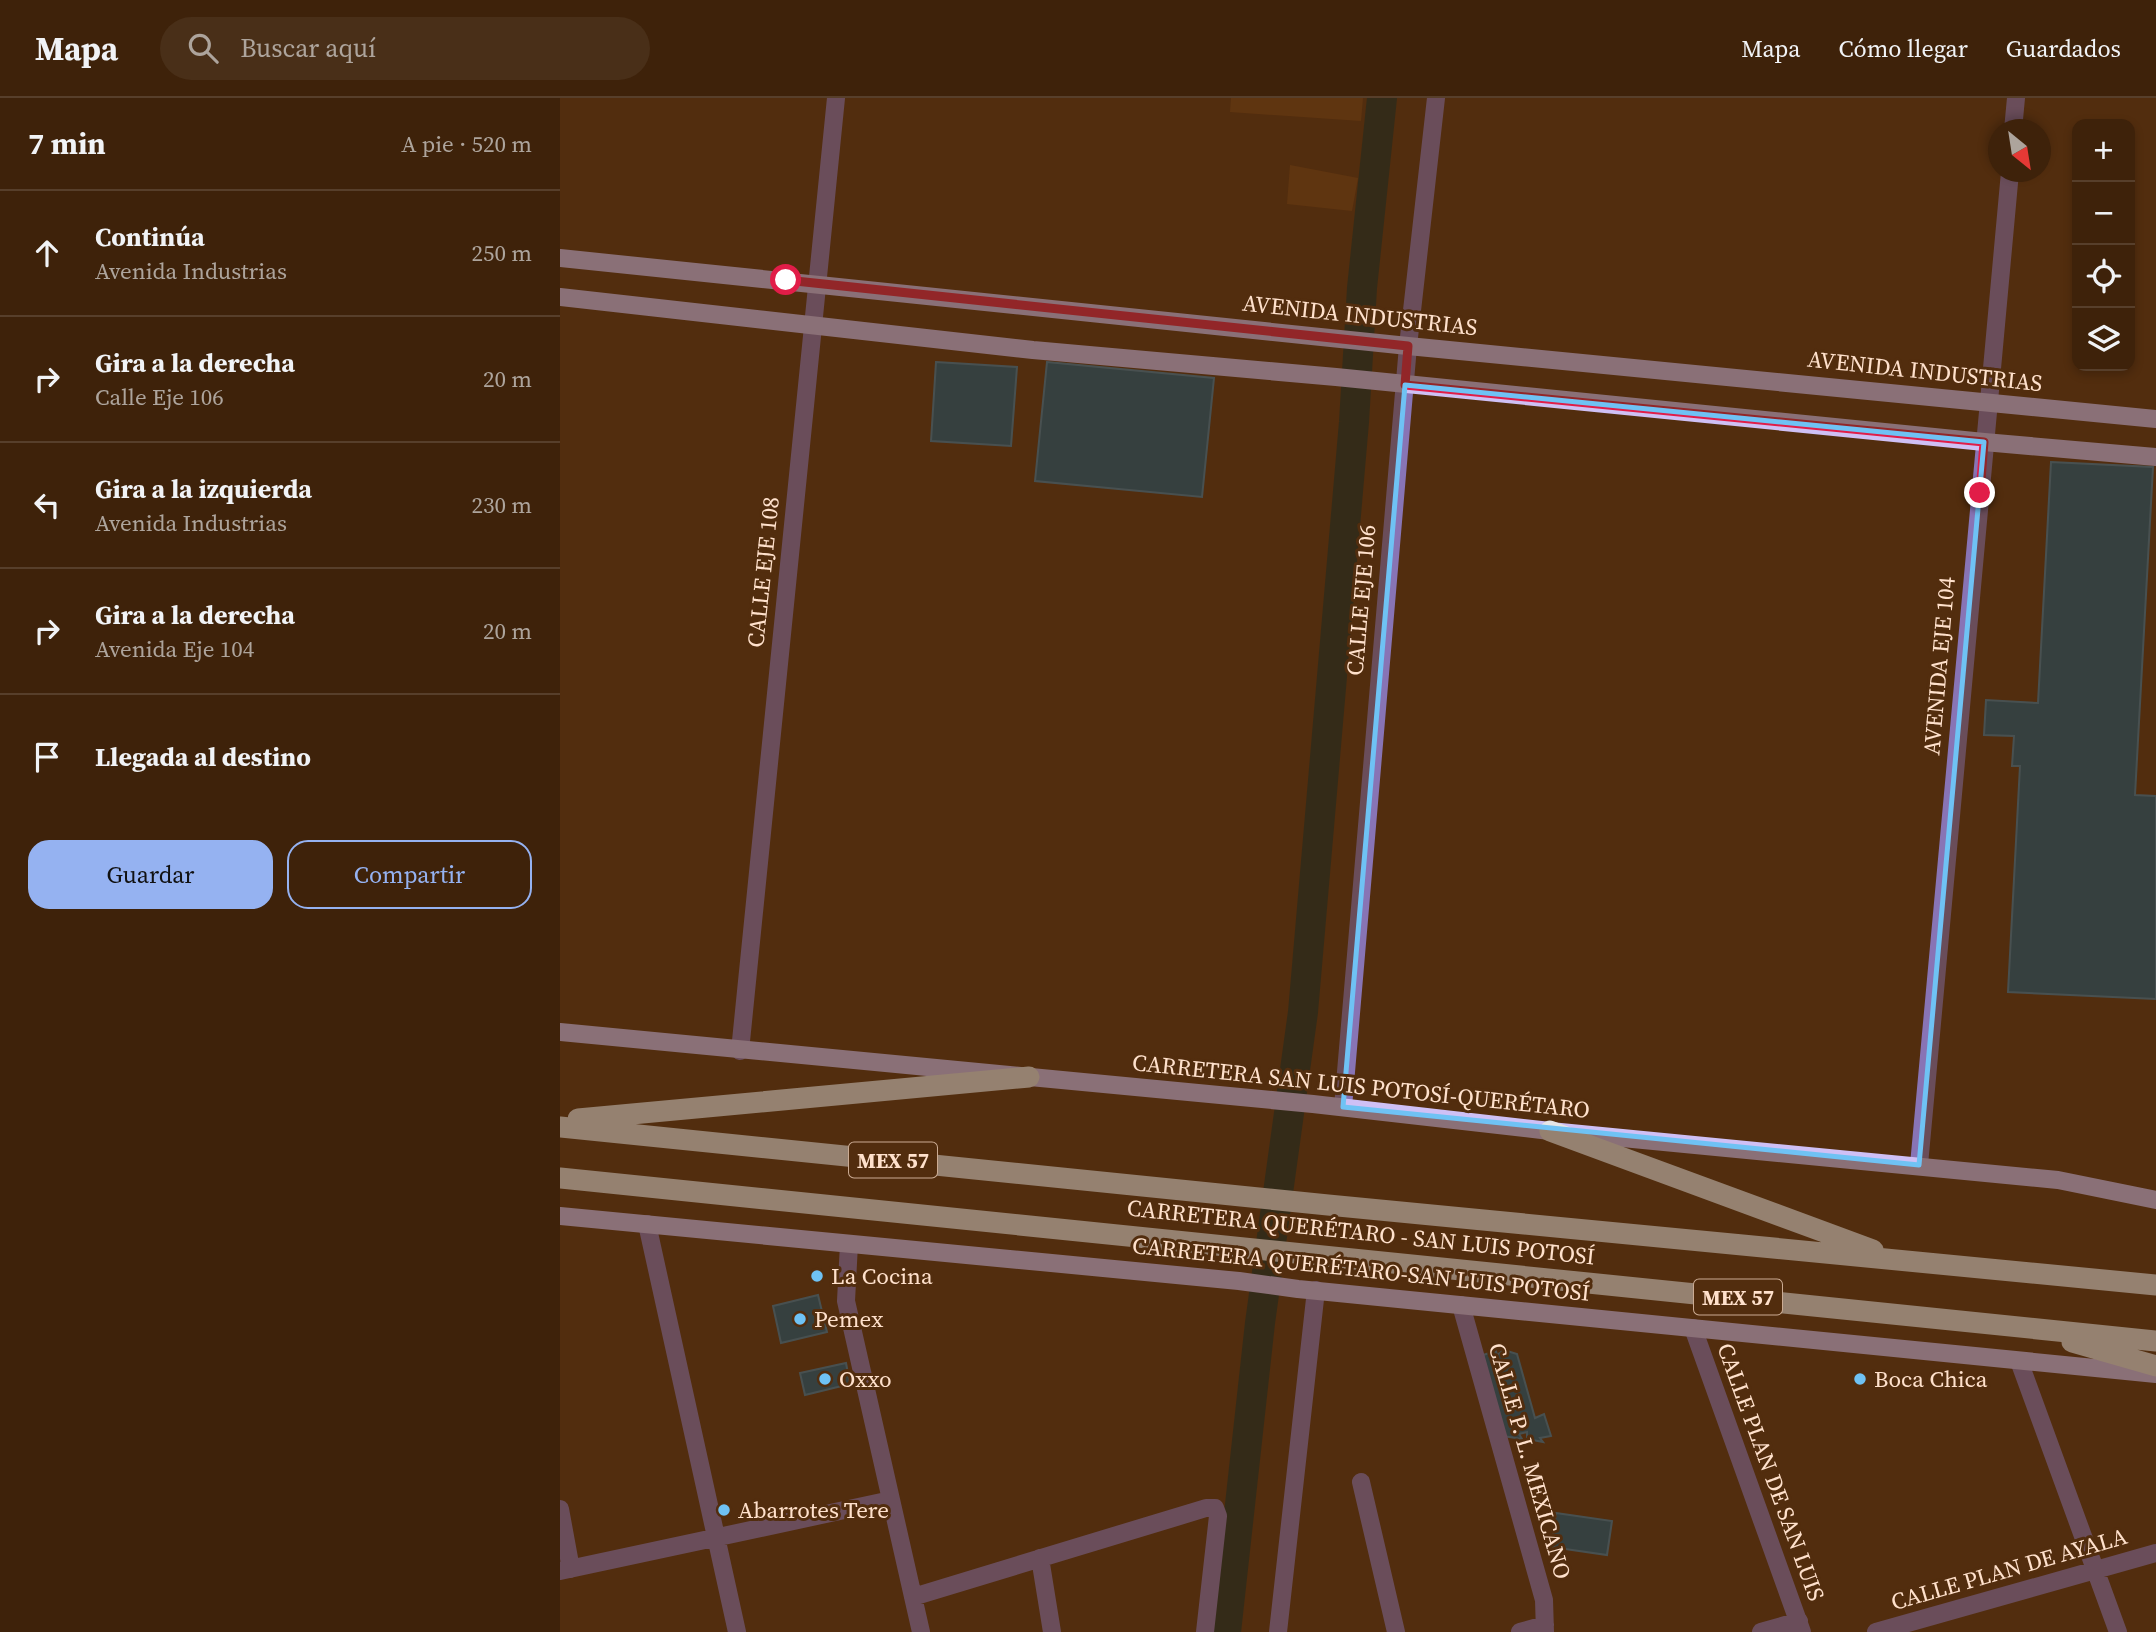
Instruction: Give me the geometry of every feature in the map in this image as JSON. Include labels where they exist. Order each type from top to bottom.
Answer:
[{"type":"highway","points":[[560,1121],[1029,1077]]},
{"type":"highway","name":"CARRETERA QUERÉTARO - SAN LUIS POTOSÍ","points":[[560,1127],[2156,1285]]},
{"type":"highway","points":[[1550,1131],[1901,1261]]},
{"type":"highway","name":"CARRETERA QUERÉTARO - SAN LUIS POTOSÍ","points":[[560,1178],[2156,1341]]},
{"type":"highway","points":[[2019,1328],[2156,1366]]},
{"type":"main road","name":"AVENIDA INDUSTRIAS","points":[[560,258],[1408,346],[2156,419]]},
{"type":"main road","points":[[560,298],[1033,350],[2156,457]]},
{"type":"main road","name":"CARRETERA SAN LUIS POTOSÍ-QUERÉTARO","points":[[560,1032],[1343,1107],[1550,1131],[1919,1165],[2058,1180],[2156,1200]]},
{"type":"main road","name":"CARRETERA QUERÉTARO-SAN LUIS POTOSÍ","points":[[560,1216],[1239,1281],[2156,1374]]},
{"type":"street","name":"CALLE EJE 108","points":[[740,1051],[835,98]]},
{"type":"street","name":"CALLE EJE 106","points":[[1343,1107],[1408,346],[1436,98]]},
{"type":"street","points":[[2014,119],[2016,98]]},
{"type":"street","name":"AVENIDA EJE 104","points":[[1919,1165],[2009,182]]},
{"type":"street","points":[[647,1224],[737,1632]]},
{"type":"street","points":[[849,1244],[846,1301],[920,1632]]},
{"type":"street","points":[[1278,1632],[1307,1290]]},
{"type":"street","name":"CALLE P. L. MEXICANO","points":[[1461,1305],[1544,1600],[1545,1629]]},
{"type":"street","name":"CALLE PLAN DE SAN LUIS","points":[[1693,1328],[1800,1627]]},
{"type":"street","points":[[2019,1361],[2118,1632]]},
{"type":"street","points":[[1361,1482],[1396,1632]]},
{"type":"street","points":[[560,1509],[566,1570],[891,1500]]},
{"type":"street","points":[[913,1597],[1206,1508],[1215,1508],[1218,1516],[1205,1632]]},
{"type":"street","name":"CALLE PLAN DE AYALA","points":[[1876,1632],[2156,1553]]},
{"type":"street","points":[[1040,1558],[1052,1632]]},
{"type":"street","points":[[1761,1632],[1800,1627]]},
{"type":"street","points":[[1520,1632],[1545,1629]]},
{"type":"highlighted area","points":[[1405,385],[1984,442],[1919,1165],[1343,1107]]},
{"type":"shaded area","points":[[1231,98],[1363,98],[1361,121],[1230,112]]},
{"type":"shaded area","points":[[1290,165],[1358,178],[1352,211],[1287,204]]},
{"type":"building","points":[[936,362],[1017,367],[1011,446],[931,441]]},
{"type":"building","points":[[1047,362],[1214,378],[1202,497],[1035,481]]},
{"type":"building","points":[[2051,462],[2153,467],[2135,795],[2156,796],[2156,999],[2008,992],[2020,766],[2012,766],[2014,736],[1984,735],[1986,700],[2038,703]]},
{"type":"building","name":"Pemex","points":[[818,1295],[827,1332],[781,1343],[773,1306]]},
{"type":"building","points":[[1504,1350],[1517,1354],[1535,1418],[1544,1414],[1551,1436],[1540,1438],[1543,1442],[1527,1439],[1527,1432],[1519,1434],[1522,1439],[1503,1436],[1483,1355],[1496,1351],[1497,1355]]},
{"type":"building","name":"Oxxo","points":[[846,1363],[850,1384],[805,1395],[800,1373]]},
{"type":"building","points":[[1556,1513],[1612,1521],[1607,1555],[1551,1547]]},
{"type":"waterway","points":[[1226,1632],[1260,1323],[1303,1012],[1354,422],[1362,288],[1382,98]]},
{"type":"place","name":"La Cocina","points":[[817,1276]]},
{"type":"place","name":"Pemex","points":[[800,1319]]},
{"type":"place","name":"Oxxo","points":[[825,1379]]},
{"type":"place","name":"Boca Chica","points":[[1860,1379]]},
{"type":"place","name":"Abarrotes Tere","points":[[724,1510]]},
{"type":"route","points":[[786,280],[1386,342],[1408,346],[1405,385],[1984,442],[1980,493]]}]
